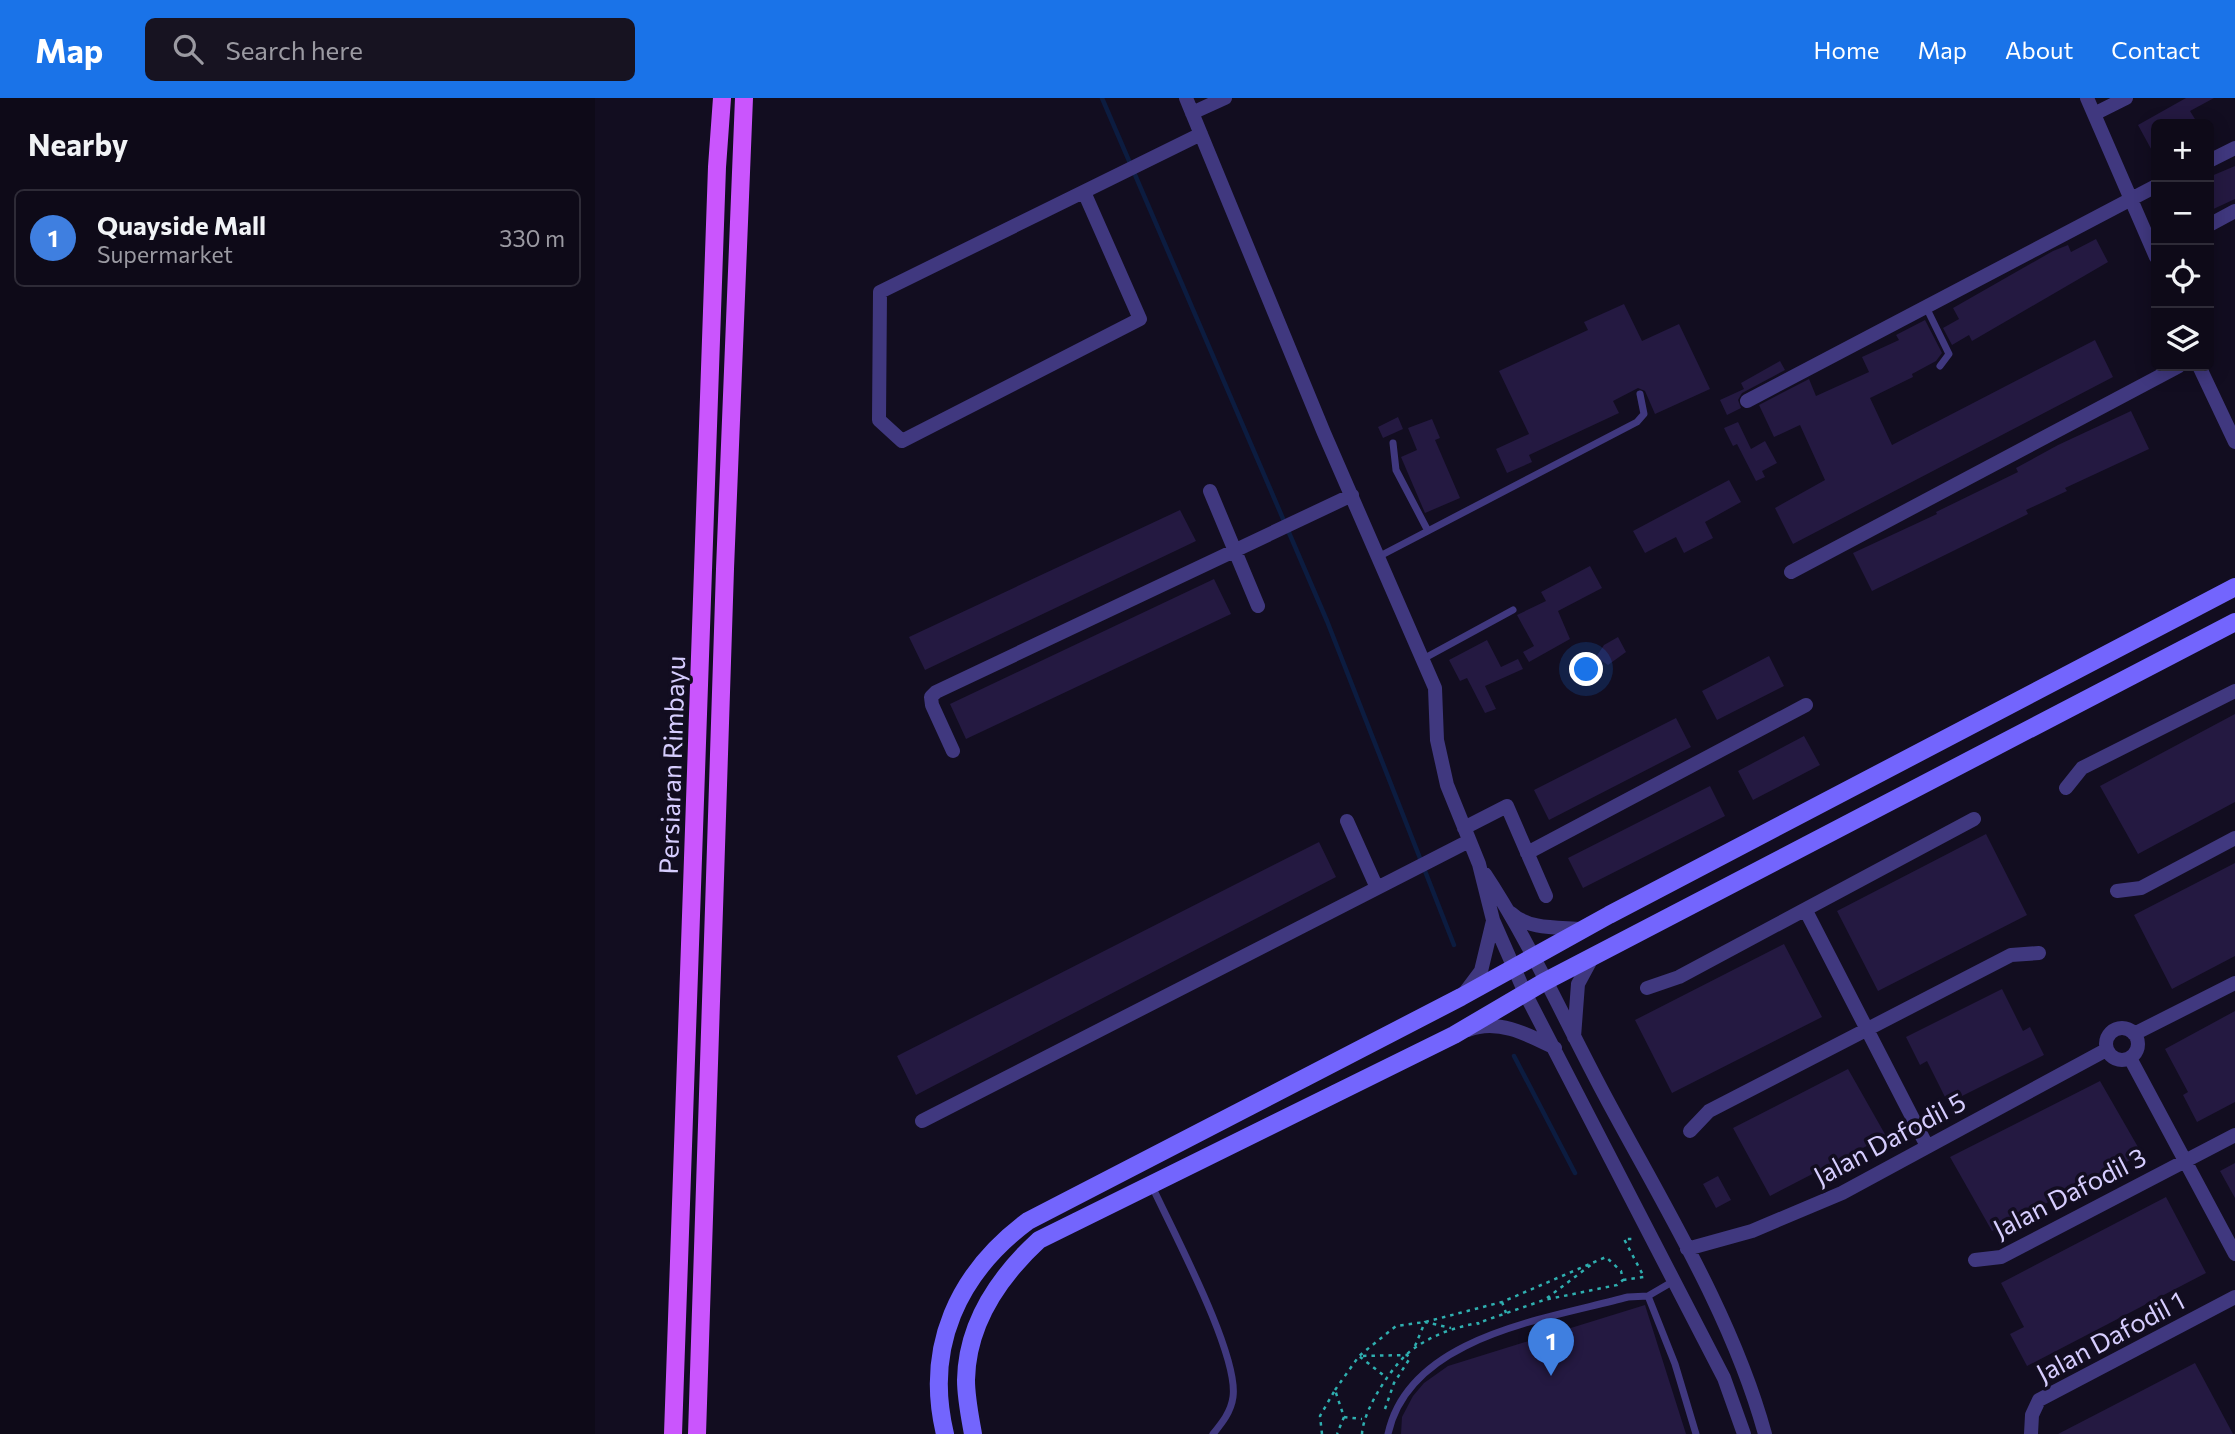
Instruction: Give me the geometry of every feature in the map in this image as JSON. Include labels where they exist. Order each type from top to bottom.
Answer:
[{"type":"main road","name":"Persiaran Rimbayu","points":[[673,1434],[716,181],[722,98]]},
{"type":"main road","name":"Persiaran Rimbayu","points":[[697,1434],[705,1262],[725,569],[744,98]]},
{"type":"main road","points":[[705,1262],[711,1350],[708,1434]]},
{"type":"street","points":[[1186,98],[1196,110],[1201,134],[1435,688],[1437,740],[1447,785],[1479,864],[1493,920],[1525,993],[1556,1049],[1672,1282],[1724,1378],[1744,1434]]},
{"type":"street","points":[[2087,98],[2152,245]]},
{"type":"street","points":[[2094,114],[2126,98]]},
{"type":"street","points":[[1196,110],[1222,99]]},
{"type":"street","points":[[1084,192],[1140,319],[902,441],[879,420],[880,292],[1201,134]]},
{"type":"street","points":[[2214,158],[2235,148]]},
{"type":"street","points":[[1747,401],[2151,188]]},
{"type":"street","points":[[2214,222],[2235,211]]},
{"type":"street","points":[[1791,572],[2170,371]]},
{"type":"street","points":[[2201,371],[2235,442]]},
{"type":"street","points":[[1210,491],[1258,606]]},
{"type":"street","points":[[953,751],[932,705],[933,694],[1352,495]]},
{"type":"street","points":[[945,1434],[937,1375],[943,1337],[975,1270],[1001,1241],[1063,1200],[1461,998],[1582,929],[2235,587]]},
{"type":"street","points":[[1454,1035],[1544,982],[2235,622]]},
{"type":"street","points":[[2066,788],[2083,768],[2235,691]]},
{"type":"street","points":[[1527,853],[1806,705]]},
{"type":"street","points":[[922,1121],[1423,864],[1507,806],[1546,896]]},
{"type":"street","points":[[1647,988],[1679,977],[1974,819]]},
{"type":"street","points":[[1347,821],[1377,888]]},
{"type":"street","points":[[2117,891],[2141,888],[2235,838]]},
{"type":"street","points":[[1479,864],[1510,912],[1544,982],[1687,1249],[1742,1364],[1765,1434]]},
{"type":"street","points":[[1806,911],[1927,1146]]},
{"type":"street","points":[[1510,912],[1520,921],[1530,924],[1582,929]]},
{"type":"street","points":[[1461,998],[1481,971],[1493,920]]},
{"type":"street","points":[[1690,1131],[1709,1111],[2011,955],[2039,953]]},
{"type":"street","points":[[1574,1039],[1578,984],[1583,970],[1593,958]]},
{"type":"street","points":[[2134,1034],[2235,983]]},
{"type":"street","points":[[973,1434],[966,1381],[970,1347],[981,1315],[997,1284],[1039,1240],[1476,1026],[1512,1028],[1556,1049]]},
{"type":"street","points":[[2127,1029],[2134,1034],[2137,1049],[2130,1058],[2118,1060],[2106,1050],[2107,1037],[2113,1030],[2127,1029]]},
{"type":"street","name":"Jalan Dafodil 5","points":[[1687,1249],[1752,1231],[1842,1193],[2106,1050]]},
{"type":"street","points":[[2130,1058],[2235,1254]]},
{"type":"street","name":"Jalan Dafodil 3","points":[[1975,1260],[2001,1257],[2235,1135]]},
{"type":"street","name":"Jalan Dafodil 1","points":[[2031,1434],[2032,1415],[2039,1400],[2235,1297]]},
{"type":"lane","points":[[1926,306],[1949,354],[1940,366]]},
{"type":"lane","points":[[1378,557],[1637,422],[1644,414],[1640,394]]},
{"type":"lane","points":[[1394,443],[1396,470],[1428,531]]},
{"type":"lane","points":[[1422,660],[1513,610]]},
{"type":"lane","points":[[1151,1183],[1221,1337],[1232,1373],[1233,1398],[1226,1418],[1213,1434]]},
{"type":"lane","points":[[1388,1434],[1410,1386],[1434,1364],[1485,1337],[1628,1297],[1648,1296],[1672,1282]]},
{"type":"lane","points":[[1648,1296],[1675,1364],[1696,1434]]},
{"type":"path","points":[[1362,1434],[1363,1419],[1387,1378],[1414,1348],[1451,1328],[1478,1323],[1544,1300],[1644,1277],[1624,1239],[1633,1237],[1638,1242]]},
{"type":"path","points":[[1322,1434],[1320,1416],[1335,1390],[1359,1356],[1396,1326],[1425,1322],[1502,1301],[1598,1260],[1611,1259],[1623,1280]]},
{"type":"path","points":[[1544,1300],[1598,1260]]},
{"type":"path","points":[[1502,1301],[1506,1313]]},
{"type":"path","points":[[1425,1322],[1451,1328]]},
{"type":"path","points":[[1414,1348],[1425,1322]]},
{"type":"path","points":[[1478,1323],[1485,1337]]},
{"type":"path","points":[[1359,1356],[1407,1355]]},
{"type":"path","points":[[1391,1423],[1384,1418],[1387,1402],[1410,1358],[1407,1355]]},
{"type":"path","points":[[1359,1356],[1387,1378]]},
{"type":"path","points":[[1335,1390],[1344,1417],[1336,1434]]},
{"type":"path","points":[[1344,1417],[1363,1419]]},
{"type":"building","points":[[2186,98],[2214,98],[2190,111],[2195,119],[2151,119],[2151,149],[2138,125]]},
{"type":"building","points":[[2235,166],[2235,199],[2214,209],[2214,182],[2214,175]]},
{"type":"building","points":[[2096,239],[2108,262],[1972,341],[1969,335],[1952,345],[1943,328],[1959,319],[1953,308],[2053,251],[2068,245],[2071,252]]},
{"type":"building","points":[[1624,304],[1642,341],[1679,324],[1710,389],[1655,414],[1645,391],[1638,388],[1613,401],[1619,413],[1529,455],[1532,462],[1507,473],[1496,449],[1529,434],[1499,371],[1588,330],[1584,322]]},
{"type":"building","points":[[1925,320],[1942,353],[1936,361],[1912,374],[1913,377],[1870,398],[1892,445],[2095,340],[2113,377],[1793,544],[1775,508],[1825,480],[1800,425],[1774,437],[1759,405],[1809,379],[1816,396],[1869,372],[1862,357],[1899,340],[1896,335]]},
{"type":"building","points":[[1780,361],[1785,370],[1742,393],[1738,400],[1741,408],[1727,415],[1720,400],[1744,389],[1741,383]]},
{"type":"building","points":[[2131,411],[2149,449],[2065,488],[2067,491],[2026,510],[2028,514],[1872,591],[1853,553],[1937,514],[1936,512],[2018,472],[2016,468],[2058,445]]},
{"type":"building","points":[[1398,417],[1403,429],[1383,438],[1378,427]]},
{"type":"building","points":[[1432,419],[1440,438],[1435,440],[1460,498],[1425,513],[1401,457],[1417,450],[1408,428]]},
{"type":"building","points":[[1738,422],[1751,449],[1765,441],[1777,463],[1762,471],[1765,477],[1756,481],[1737,444],[1733,446],[1724,428]]},
{"type":"building","points":[[1729,480],[1741,502],[1705,522],[1713,538],[1684,553],[1676,537],[1645,553],[1633,531]]},
{"type":"building","points":[[1180,510],[1196,541],[925,670],[909,637]]},
{"type":"building","points":[[1590,566],[1602,588],[1558,611],[1570,639],[1529,662],[1523,652],[1534,646],[1517,615],[1546,601],[1541,592]]},
{"type":"building","points":[[1214,579],[1231,614],[966,739],[950,704]]},
{"type":"building","points":[[1618,637],[1626,652],[1608,665],[1596,657],[1604,645]]},
{"type":"building","points":[[1487,640],[1501,667],[1518,659],[1523,669],[1485,686],[1496,709],[1485,713],[1467,678],[1460,681],[1449,660]]},
{"type":"building","points":[[1769,656],[1784,686],[1717,720],[1702,691]]},
{"type":"building","points":[[2235,714],[2235,802],[2138,854],[2100,786]]},
{"type":"building","points":[[1676,718],[1691,747],[1549,820],[1534,790]]},
{"type":"building","points":[[1804,736],[1820,765],[1753,800],[1738,771]]},
{"type":"building","points":[[1710,786],[1725,816],[1583,888],[1568,858]]},
{"type":"building","points":[[1986,834],[2027,915],[1878,991],[1837,911]]},
{"type":"building","points":[[1319,842],[1336,877],[916,1095],[897,1056]]},
{"type":"building","points":[[2235,863],[2235,956],[2172,989],[2134,915]]},
{"type":"building","points":[[1784,944],[1822,1017],[1672,1093],[1635,1020]]},
{"type":"building","points":[[2002,989],[2023,1031],[2030,1027],[2044,1055],[1948,1103],[1927,1061],[1920,1065],[1906,1037]]},
{"type":"building","points":[[2235,1011],[2235,1102],[2197,1122],[2183,1095],[2188,1092],[2165,1049]]},
{"type":"building","points":[[1848,1069],[1886,1136],[1770,1196],[1733,1128]]},
{"type":"building","points":[[2100,1081],[2142,1154],[1992,1231],[1950,1157]]},
{"type":"building","points":[[2235,1163],[2235,1198],[2220,1171]]},
{"type":"building","points":[[1718,1176],[1731,1200],[1716,1208],[1703,1184]]},
{"type":"building","points":[[2166,1197],[2206,1273],[2027,1366],[2010,1334],[2024,1327],[2001,1283]]},
{"type":"building","points":[[1645,1305],[1686,1434],[1401,1434],[1402,1417],[1413,1396],[1424,1383],[1448,1366]]},
{"type":"building","points":[[2195,1363],[2233,1434],[2058,1434],[2147,1388]]},
{"type":"waterway","points":[[1102,98],[1327,621],[1454,945]]},
{"type":"waterway","points":[[1514,1056],[1575,1173]]},
{"type":"place","name":"Quayside Mall","points":[[1551,1376]]}]
